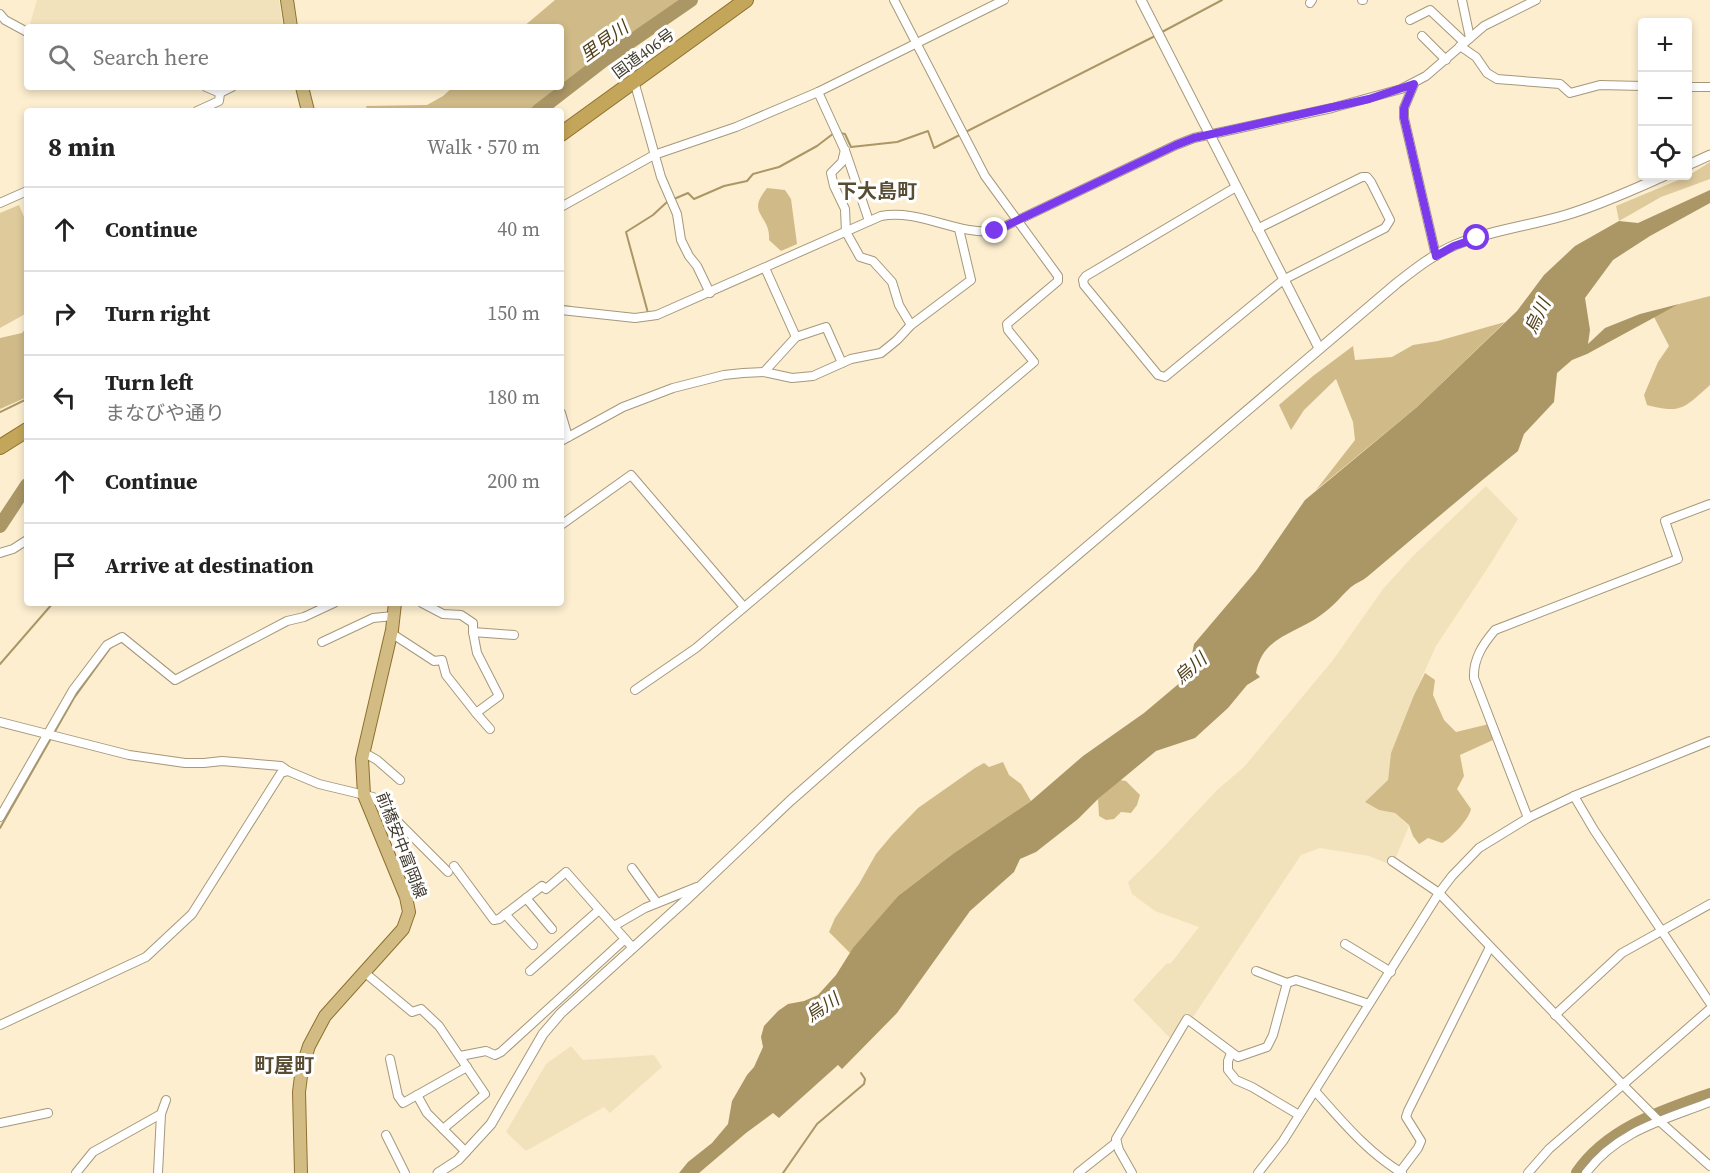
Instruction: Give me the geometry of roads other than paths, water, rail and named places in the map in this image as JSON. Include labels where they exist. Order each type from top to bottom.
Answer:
[{"type":"highway","name":"国道406号","points":[[564,132],[746,0]]},
{"type":"highway","points":[[0,447],[24,432]]},
{"type":"main road","points":[[287,0],[291,24]]},
{"type":"main road","points":[[303,90],[307,108]]},
{"type":"main road","name":"前橋安中富岡線","points":[[301,1173],[299,1092],[305,1056],[325,1016],[403,929],[409,912],[406,897],[364,795],[363,752],[391,633],[395,606]]},
{"type":"street","points":[[635,690],[696,648],[1034,362],[1008,330],[1008,324],[1058,281],[1058,276],[985,176],[894,0]]},
{"type":"street","points":[[1141,0],[1319,348]]},
{"type":"street","points":[[1462,0],[1465,42]]},
{"type":"street","points":[[564,310],[635,318],[657,315],[881,216],[907,214],[972,232],[995,231],[1176,145],[1210,135],[1369,99],[1414,84],[1497,18],[1536,0]]},
{"type":"street","points":[[564,205],[654,155],[736,127],[818,92],[1002,1]]},
{"type":"street","points":[[1410,20],[1430,10],[1465,42],[1487,73],[1497,79],[1560,84],[1569,93],[1600,85],[1638,86]]},
{"type":"street","points":[[0,14],[5,20],[24,30]]},
{"type":"street","points":[[1422,36],[1446,60]]},
{"type":"street","points":[[634,81],[662,182],[677,214],[681,240],[710,293]]},
{"type":"street","points":[[1414,84],[1404,108],[1404,118],[1436,256]]},
{"type":"street","points":[[1692,87],[1710,87]]},
{"type":"street","points":[[213,90],[220,93],[226,90]]},
{"type":"street","points":[[818,92],[845,150],[869,221]]},
{"type":"street","points":[[204,108],[219,101],[220,93]]},
{"type":"street","points":[[845,150],[842,162],[831,173],[834,186],[845,209],[846,232],[860,257],[873,261],[892,282],[899,305],[911,325]]},
{"type":"street","points":[[1692,163],[1710,155]]},
{"type":"street","points":[[1236,187],[1086,276],[1083,280],[1084,285],[1158,375],[1165,377],[1283,280],[1389,225],[1390,220],[1367,177],[1357,178],[1257,229]]},
{"type":"street","points":[[438,1173],[466,1152],[491,1124],[543,1034],[578,996],[856,743],[1397,283],[1454,246],[1486,234],[1565,216],[1655,180]]},
{"type":"street","points":[[0,203],[24,191]]},
{"type":"street","points":[[565,439],[623,407],[673,388],[724,375],[764,372],[783,377],[800,378],[822,373],[842,363],[881,353],[911,325],[971,280],[959,229]]},
{"type":"street","points":[[765,268],[796,337]]},
{"type":"street","points":[[764,372],[796,337],[826,327],[842,363]]},
{"type":"street","points":[[564,523],[631,475],[744,607]]},
{"type":"street","points":[[1528,818],[1474,678],[1473,667],[1483,646],[1495,630],[1678,559],[1665,521],[1710,504]]},
{"type":"street","points":[[0,553],[13,549],[24,542]]},
{"type":"street","points":[[0,816],[73,690],[110,642],[122,637],[175,680],[287,621],[304,617],[328,606]]},
{"type":"street","points":[[428,606],[443,614],[461,615],[473,623],[477,653],[499,696],[476,713]]},
{"type":"street","points":[[322,642],[373,618],[393,616]]},
{"type":"street","points":[[473,632],[514,635]]},
{"type":"street","points":[[391,633],[434,661],[442,660],[446,675],[490,729]]},
{"type":"street","points":[[0,722],[129,755],[185,763],[204,764],[222,761],[281,766],[288,771],[338,790],[373,797],[451,869],[494,920],[542,886],[546,889],[566,872],[633,948]]},
{"type":"street","points":[[1258,1173],[1272,1157],[1315,1091],[1440,893],[1452,876],[1479,848],[1528,818],[1574,796],[1710,741]]},
{"type":"street","points":[[363,752],[377,760],[400,780]]},
{"type":"street","points":[[0,1025],[146,957],[192,914],[281,772],[288,771]]},
{"type":"street","points":[[1574,796],[1594,831],[1710,1003]]},
{"type":"street","points":[[1392,861],[1440,893],[1624,1086],[1660,1122],[1710,1166]]},
{"type":"street","points":[[632,868],[657,903]]},
{"type":"street","points":[[614,926],[645,908],[701,885]]},
{"type":"street","points":[[526,898],[552,929]]},
{"type":"street","points":[[1555,1015],[1622,953],[1710,904]]},
{"type":"street","points":[[530,971],[599,910]]},
{"type":"street","points":[[505,914],[533,945]]},
{"type":"street","points":[[460,1056],[486,1051],[495,1055],[501,1052],[625,939]]},
{"type":"street","points":[[1345,944],[1391,972]]},
{"type":"street","points":[[1315,1091],[1370,1151],[1401,1173],[1418,1148],[1420,1141],[1406,1117],[1408,1111],[1490,947]]},
{"type":"street","points":[[1256,971],[1287,983],[1296,980],[1369,1004]]},
{"type":"street","points":[[364,972],[412,1012],[421,1009],[439,1026],[485,1094],[443,1129]]},
{"type":"street","points":[[1132,1173],[1117,1142],[1119,1133],[1187,1019],[1238,1057],[1267,1047],[1273,1035],[1287,983]]},
{"type":"street","points":[[1528,1173],[1549,1149],[1710,1009]]},
{"type":"street","points":[[1231,1053],[1228,1070],[1236,1080],[1299,1115]]},
{"type":"street","points":[[390,1059],[398,1096],[403,1103],[467,1067]]},
{"type":"street","points":[[417,1095],[427,1113],[466,1152]]},
{"type":"street","points":[[158,1173],[161,1114],[166,1100]]},
{"type":"street","points":[[1586,1173],[1598,1157],[1617,1142],[1645,1126],[1710,1102]]},
{"type":"street","points":[[0,1123],[48,1113]]},
{"type":"street","points":[[78,1172],[93,1152],[161,1114]]},
{"type":"street","points":[[386,1135],[405,1173]]},
{"type":"street","points":[[1078,1173],[1117,1142]]},
{"type":"water","name":"烏川","points":[[1710,190],[1710,203],[1650,236],[1613,260],[1585,298],[1590,330],[1588,344],[1605,328],[1640,314],[1679,304],[1572,360],[1557,373],[1554,402],[1524,434],[1518,451],[1367,577],[1351,587],[1325,612],[1273,643],[1259,661],[1256,673],[1260,677],[1247,685],[1228,708],[1195,738],[1156,751],[1098,799],[1078,819],[1036,852],[1020,859],[1014,872],[970,911],[897,1013],[842,1069],[838,1065],[779,1118],[773,1113],[699,1173],[679,1173],[688,1162],[712,1143],[728,1124],[732,1101],[754,1067],[763,1047],[761,1037],[764,1026],[788,1004],[818,995],[836,975],[853,948],[898,896],[954,853],[1031,801],[1083,756],[1144,713],[1182,681],[1194,644],[1256,571],[1305,500],[1417,407],[1517,311],[1544,275],[1575,246],[1619,221],[1638,223]]},
{"type":"waterway","name":"里見川","points":[[542,108],[604,60],[691,0]]},
{"type":"waterway","points":[[1162,32],[1222,0]]},
{"type":"waterway","points":[[840,133],[845,134],[851,147],[897,142],[928,131],[934,148],[1157,35]]},
{"type":"waterway","points":[[648,313],[626,232],[653,215],[667,202],[688,193],[694,199],[724,186],[747,181],[753,174],[779,167],[817,146],[834,133]]},
{"type":"waterway","points":[[564,306],[571,307]]},
{"type":"waterway","points":[[0,412],[24,400]]},
{"type":"waterway","name":"里見川","points":[[0,526],[24,490]]},
{"type":"waterway","points":[[0,664],[50,606]]},
{"type":"waterway","points":[[0,828],[74,698],[111,647]]},
{"type":"waterway","points":[[783,1173],[817,1124],[864,1084],[865,1079],[861,1073]]},
{"type":"waterway","points":[[1578,1173],[1590,1158],[1620,1133],[1673,1108],[1710,1095]]},
{"type":"district","name":"下大島町","points":[[877,191]]},
{"type":"district","name":"町屋町","points":[[284,1065]]}]
